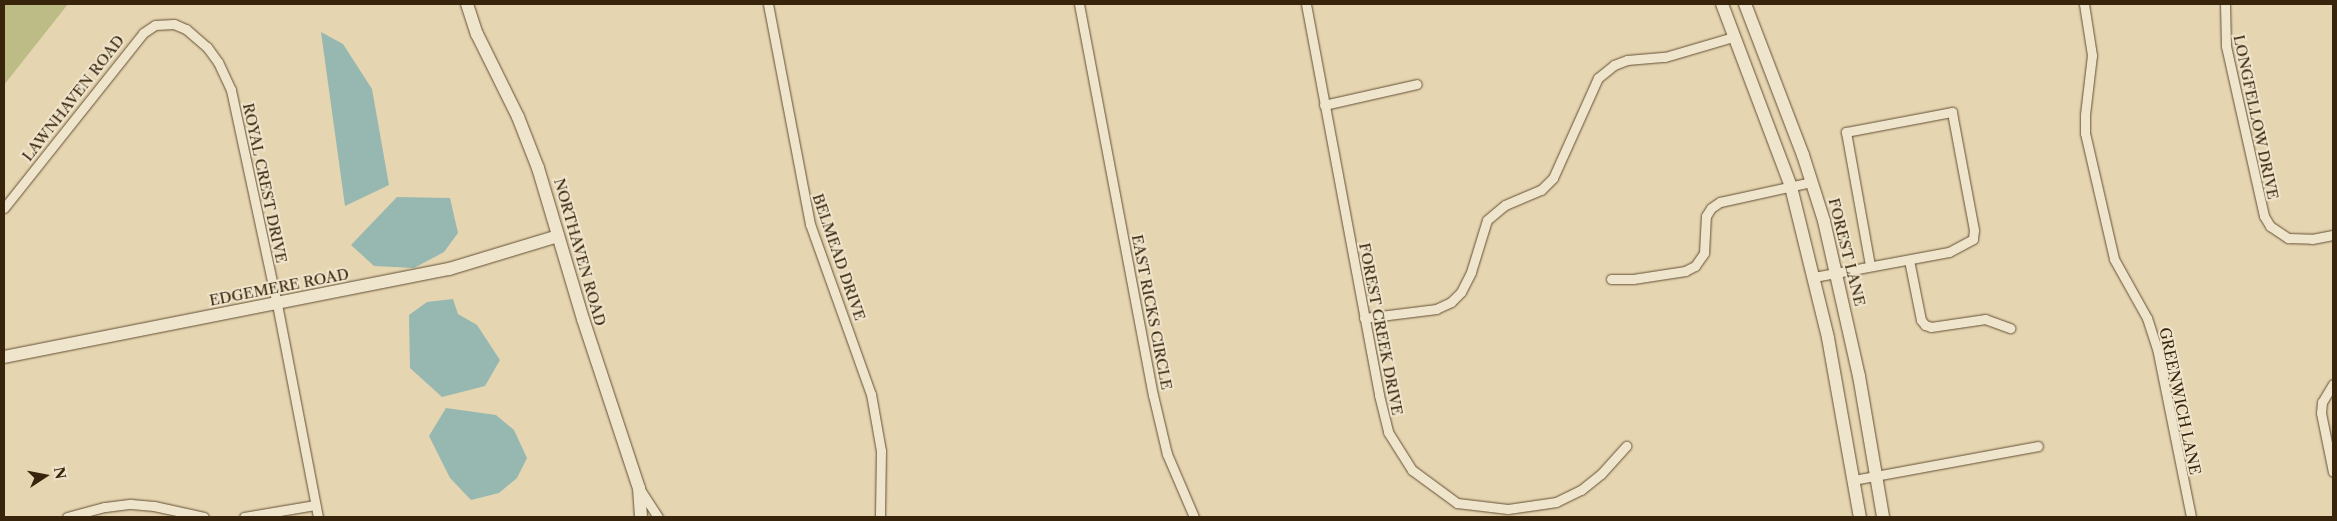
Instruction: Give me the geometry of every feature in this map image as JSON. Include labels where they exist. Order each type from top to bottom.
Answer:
[{"type":"street","name":"NORTHAVEN ROAD","points":[[467,4],[487,57],[527,139],[583,319],[639,488],[641,517]]},
{"type":"street","name":"BELMEAD DRIVE","points":[[768,4],[810,224],[857,352],[873,402],[881,452],[880,517]]},
{"type":"street","name":"EAST RICKS CIRCLE","points":[[1080,4],[1163,437],[1172,467],[1194,517]]},
{"type":"street","name":"FOREST CREEK DRIVE","points":[[1306,4],[1364,318],[1388,432],[1412,470],[1457,503],[1508,509],[1556,502],[1588,485],[1601,474],[1626,446]]},
{"type":"street","points":[[1744,4],[1723,7],[1791,187],[1814,278],[1838,388],[1860,517]]},
{"type":"street","name":"FOREST LANE","points":[[1744,4],[1812,182],[1836,273],[1859,376],[1883,517]]},
{"type":"street","name":"GREENWICH LANE","points":[[2084,4],[2092,55],[2085,115],[2085,133],[2114,259],[2147,318],[2157,348],[2191,517]]},
{"type":"street","name":"LONGFELLOW DRIVE","points":[[2225,4],[2226,46],[2264,216],[2270,226],[2288,238],[2312,239],[2333,235]]},
{"type":"street","name":"LAWNHAVEN ROAD","points":[[4,208],[143,33],[155,25],[174,24]]},
{"type":"street","name":"ROYAL CREST DRIVE","points":[[174,24],[186,29],[206,47],[226,77],[277,304],[318,517]]},
{"type":"street","points":[[1364,318],[1436,309],[1451,302],[1461,292],[1471,272],[1487,220],[1505,205],[1541,190],[1553,178],[1598,78],[1614,65],[1627,60],[1665,57],[1733,37]]},
{"type":"street","points":[[1324,105],[1417,84]]},
{"type":"street","points":[[1814,278],[1956,250],[1973,239],[1974,230],[1952,112],[1846,132],[1870,266]]},
{"type":"street","points":[[1611,279],[1633,279],[1685,271],[1695,266],[1704,253],[1706,216],[1711,208],[1720,202],[1812,182]]},
{"type":"street","name":"EDGEMERE ROAD","points":[[4,357],[449,269],[558,236]]},
{"type":"street","points":[[1909,260],[1921,320],[1925,325],[1931,327],[1985,319],[2010,328]]},
{"type":"street","points":[[2333,384],[2322,402],[2321,413],[2333,472]]},
{"type":"street","points":[[1853,480],[2038,446]]},
{"type":"street","points":[[639,488],[658,517]]},
{"type":"street","points":[[67,517],[105,507],[131,504],[154,506],[204,517]]},
{"type":"street","points":[[244,517],[315,505]]},
{"type":"shaded area","points":[[4,4],[68,4],[4,85]]},
{"type":"water","points":[[321,32],[343,44],[372,89],[389,185],[345,206]]},
{"type":"water","points":[[397,197],[450,198],[458,233],[444,252],[414,268],[374,266],[351,245]]},
{"type":"water","points":[[453,299],[458,314],[477,325],[500,360],[485,386],[442,397],[410,368],[409,315],[427,302]]},
{"type":"water","points":[[446,408],[496,415],[514,430],[527,458],[517,478],[499,493],[471,500],[450,478],[429,436]]}]
